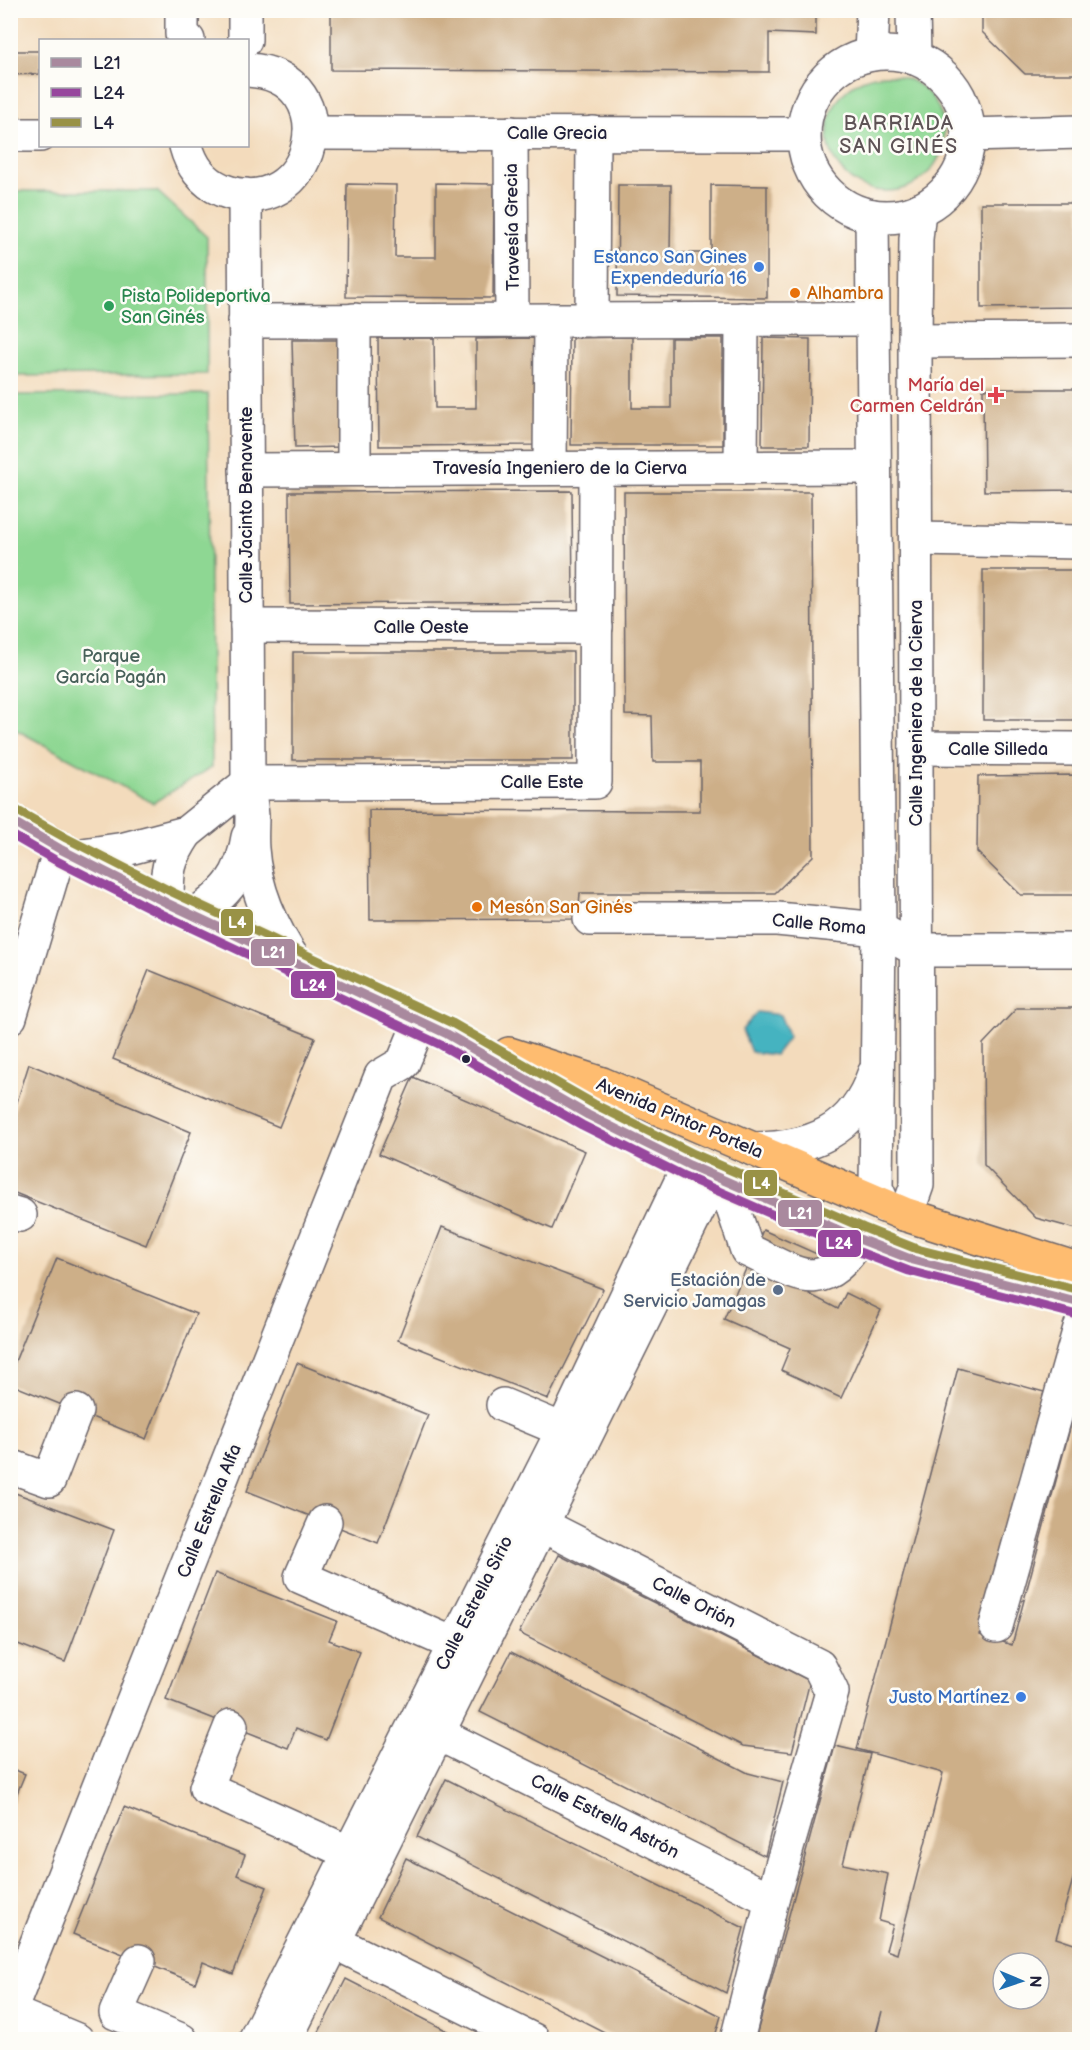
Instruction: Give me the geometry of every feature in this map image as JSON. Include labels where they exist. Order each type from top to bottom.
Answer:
[{"type":"main road","name":"Avenida Pintor Portela","points":[[10,820],[58,848],[180,909],[434,1028],[588,1115],[715,1176],[913,1260],[1077,1300]]},
{"type":"main road","name":"Avenida Pintor Portela","points":[[434,1028],[602,1084],[893,1213]]},
{"type":"main road","points":[[715,1176],[851,1210],[876,1221],[893,1213],[903,1232],[1077,1300]]},
{"type":"street","points":[[182,10],[182,34],[187,39]]},
{"type":"street","points":[[245,10],[245,39]]},
{"type":"street","points":[[871,54],[873,10]]},
{"type":"street","points":[[914,10],[914,58]]},
{"type":"street","points":[[886,53],[914,58],[942,76],[953,88],[964,111],[968,135],[965,155],[958,174],[946,190],[920,210],[893,217],[855,212],[828,194],[810,166],[804,134],[806,115],[823,82],[837,69],[853,60],[871,54],[886,53]]},
{"type":"street","points":[[186,147],[189,157],[200,174],[214,187],[233,194],[253,196],[272,191],[289,180],[301,165],[309,147],[310,133],[306,108],[295,91],[280,78],[262,71],[249,70]]},
{"type":"street","points":[[968,135],[1080,132]]},
{"type":"street","name":"Calle Grecia","points":[[310,133],[804,134]]},
{"type":"street","name":"Travesía Grecia","points":[[511,133],[512,320]]},
{"type":"street","points":[[592,320],[593,133]]},
{"type":"street","points":[[10,135],[39,135]]},
{"type":"street","name":"Calle Jacinto Benavente","points":[[245,195],[247,626],[252,849],[263,901],[280,940],[297,965]]},
{"type":"street","name":"Calle Ingeniero de la Cierva","points":[[893,1213],[912,1199],[917,1185],[915,341],[916,239],[920,210]]},
{"type":"street","points":[[872,216],[879,929],[876,1188],[893,1213]]},
{"type":"street","points":[[741,468],[742,319]]},
{"type":"street","points":[[245,321],[872,319]]},
{"type":"street","points":[[354,320],[354,469]]},
{"type":"street","points":[[550,468],[551,320]]},
{"type":"street","points":[[915,341],[1080,340]]},
{"type":"street","name":"Travesía Ingeniero de la Cierva","points":[[246,470],[874,467]]},
{"type":"street","name":"Calle Este","points":[[250,799],[595,782],[596,468]]},
{"type":"street","points":[[916,539],[1080,542]]},
{"type":"street","name":"Calle Oeste","points":[[247,626],[596,627]]},
{"type":"street","name":"Calle Silleda","points":[[916,748],[1080,749]]},
{"type":"street","points":[[58,848],[125,849],[186,833],[250,799]]},
{"type":"street","name":"Calle Jacinto Benavente","points":[[180,909],[216,901],[230,885],[241,865],[250,799]]},
{"type":"street","points":[[180,909],[167,869],[186,833]]},
{"type":"street","points":[[10,939],[58,848]]},
{"type":"street","points":[[10,1017],[58,848]]},
{"type":"street","name":"Calle Roma","points":[[590,919],[777,920],[879,929],[917,950],[1080,951]]},
{"type":"street","name":"Calle Estrella Alfa","points":[[10,2011],[381,1076],[403,1063],[434,1028]]},
{"type":"street","points":[[753,1149],[780,1149],[798,1145],[816,1140],[834,1130],[849,1118],[867,1089],[876,1066]]},
{"type":"street","points":[[715,1176],[733,1208],[747,1250]]},
{"type":"street","name":"Calle Estrella Sirio","points":[[255,2040],[437,1732],[465,1649],[542,1525],[574,1434],[693,1222],[715,1176]]},
{"type":"street","name":"Calle Estrella Sirio","points":[[285,2040],[334,1942],[361,1858],[465,1649],[574,1434],[715,1176]]},
{"type":"street","points":[[693,1222],[803,1276],[825,1275],[838,1267],[859,1239]]},
{"type":"street","points":[[996,1626],[1077,1300]]},
{"type":"street","points":[[503,1405],[574,1434]]},
{"type":"street","points":[[20,1470],[50,1480],[66,1406]]},
{"type":"street","points":[[334,1525],[301,1577],[465,1649]]},
{"type":"street","name":"Calle Orión","points":[[542,1525],[819,1666],[832,1692],[772,1900]]},
{"type":"street","points":[[240,1729],[206,1788],[361,1858]]},
{"type":"street","name":"Calle Estrella Astrón","points":[[437,1732],[772,1900]]},
{"type":"street","points":[[737,2040],[772,1900]]},
{"type":"street","points":[[334,1942],[533,2040]]},
{"type":"street","points":[[149,1965],[116,2013],[181,2040]]},
{"type":"street","points":[[10,2011],[77,2040]]},
{"type":"green space","points":[[886,75],[908,80],[927,92],[939,111],[944,133],[939,155],[927,174],[908,186],[886,191],[864,186],[845,174],[833,155],[828,133],[833,111],[845,92],[864,80]]},
{"type":"green space","name":"Pista Polideportiva San Ginés","points":[[10,191],[157,191],[207,237],[207,374],[11,376]]},
{"type":"green space","name":"Parque García Pagán","points":[[208,394],[212,767],[153,803],[11,727],[11,395]]},
{"type":"water","points":[[757,1012],[780,1015],[789,1037],[775,1055],[751,1052],[742,1030]]},
{"type":"building","points":[[331,10],[816,10],[816,35],[769,33],[769,72],[331,70]]},
{"type":"building","points":[[982,10],[1080,10],[1080,74],[1025,74],[982,32]]},
{"type":"building","points":[[10,51],[39,51],[39,74],[10,75]]},
{"type":"building","points":[[436,183],[494,184],[493,298],[346,297],[347,184],[396,185],[395,257],[436,257]]},
{"type":"building","points":[[618,185],[671,185],[670,253],[711,253],[711,185],[767,186],[767,298],[617,296]]},
{"type":"building","points":[[981,203],[1080,203],[1080,307],[981,308]]},
{"type":"building","points":[[632,337],[632,408],[671,408],[671,338],[723,338],[723,445],[571,445],[572,338]]},
{"type":"building","points":[[378,338],[434,338],[435,408],[476,408],[476,339],[539,338],[539,445],[379,446]]},
{"type":"building","points":[[763,338],[810,339],[809,446],[762,446]]},
{"type":"building","points":[[292,340],[342,340],[342,447],[295,448]]},
{"type":"building","points":[[983,389],[1080,389],[1080,490],[984,491]]},
{"type":"building","points":[[572,491],[573,602],[290,604],[289,492]]},
{"type":"building","points":[[624,492],[811,492],[813,856],[775,893],[580,893],[578,919],[370,920],[369,810],[700,811],[700,762],[653,762],[652,716],[625,715]]},
{"type":"building","points":[[983,570],[1080,570],[1080,720],[983,720]]},
{"type":"building","points":[[293,652],[573,652],[573,760],[293,760]]},
{"type":"building","points":[[1080,775],[1080,895],[1021,895],[977,852],[978,776]]},
{"type":"building","points":[[149,970],[315,1038],[279,1127],[113,1059]]},
{"type":"building","points":[[1017,1008],[1080,1008],[1080,1230],[1036,1218],[984,1165],[983,1044]]},
{"type":"building","points":[[29,1064],[191,1132],[146,1245],[10,1191],[10,1124]]},
{"type":"building","points":[[413,1077],[585,1151],[552,1229],[379,1154]]},
{"type":"building","points":[[442,1227],[603,1289],[548,1399],[398,1340]]},
{"type":"building","points":[[763,1230],[826,1258],[809,1294],[838,1309],[846,1293],[881,1310],[841,1398],[781,1370],[790,1348],[724,1319]]},
{"type":"building","points":[[57,1258],[196,1314],[146,1439],[10,1384],[10,1374]]},
{"type":"building","points":[[297,1363],[428,1415],[378,1543],[247,1491]]},
{"type":"building","points":[[958,1368],[1044,1392],[980,1635],[1012,1645],[1080,1391],[1080,1855],[1056,1938],[1080,1946],[1080,2040],[875,2040],[882,2011],[874,2040],[755,2040],[835,1746],[870,1754],[843,1864],[888,1874],[879,1921],[893,1925],[886,1950],[897,1954],[943,1773],[857,1749]]},
{"type":"building","points":[[10,1491],[114,1530],[65,1662],[10,1641]]},
{"type":"building","points":[[559,1555],[810,1681],[792,1752],[743,1746],[519,1633]]},
{"type":"building","points":[[215,1573],[337,1621],[329,1640],[360,1652],[326,1740],[296,1728],[288,1748],[166,1700]]},
{"type":"building","points":[[511,1652],[748,1773],[783,1782],[765,1856],[480,1712]]},
{"type":"building","points":[[10,1768],[25,1774],[11,1808],[10,1808]]},
{"type":"building","points":[[446,1779],[744,1928],[726,1993],[417,1837]]},
{"type":"building","points":[[124,1807],[245,1855],[237,1875],[267,1887],[233,1974],[203,1962],[195,1983],[73,1934]]},
{"type":"building","points":[[406,1858],[721,2016],[714,2040],[620,2040],[378,1917]]},
{"type":"building","points":[[346,1979],[465,2040],[324,2040],[317,2036]]},
{"type":"transit line","name":"L4","points":[[16,810],[172,892],[452,1023],[594,1104],[694,1154],[917,1249],[1080,1290]]},
{"type":"transit line","name":"L21","points":[[10,820],[60,849],[167,903],[447,1034],[588,1115],[689,1165],[913,1260],[1080,1303]]},
{"type":"transit line","name":"L24","points":[[10,834],[55,860],[162,914],[441,1045],[582,1125],[684,1176],[854,1250],[909,1271],[1077,1315]]},
{"type":"place","name":"Estanco San Gines Expendeduría 16","points":[[759,267]]},
{"type":"place","name":"Alhambra","points":[[795,293]]},
{"type":"place","name":"Pista Polideportiva San Ginés","points":[[109,306]]},
{"type":"place","name":"María del Carmen Celdrán","points":[[996,395]]},
{"type":"place","name":"Mesón San Ginés","points":[[477,907]]},
{"type":"place","name":"Estación de Servicio Jamagas","points":[[778,1290]]},
{"type":"place","name":"Justo Martínez","points":[[1021,1697]]},
{"type":"district","name":"BARRIADA SAN GINÉS","points":[[899,134]]}]
